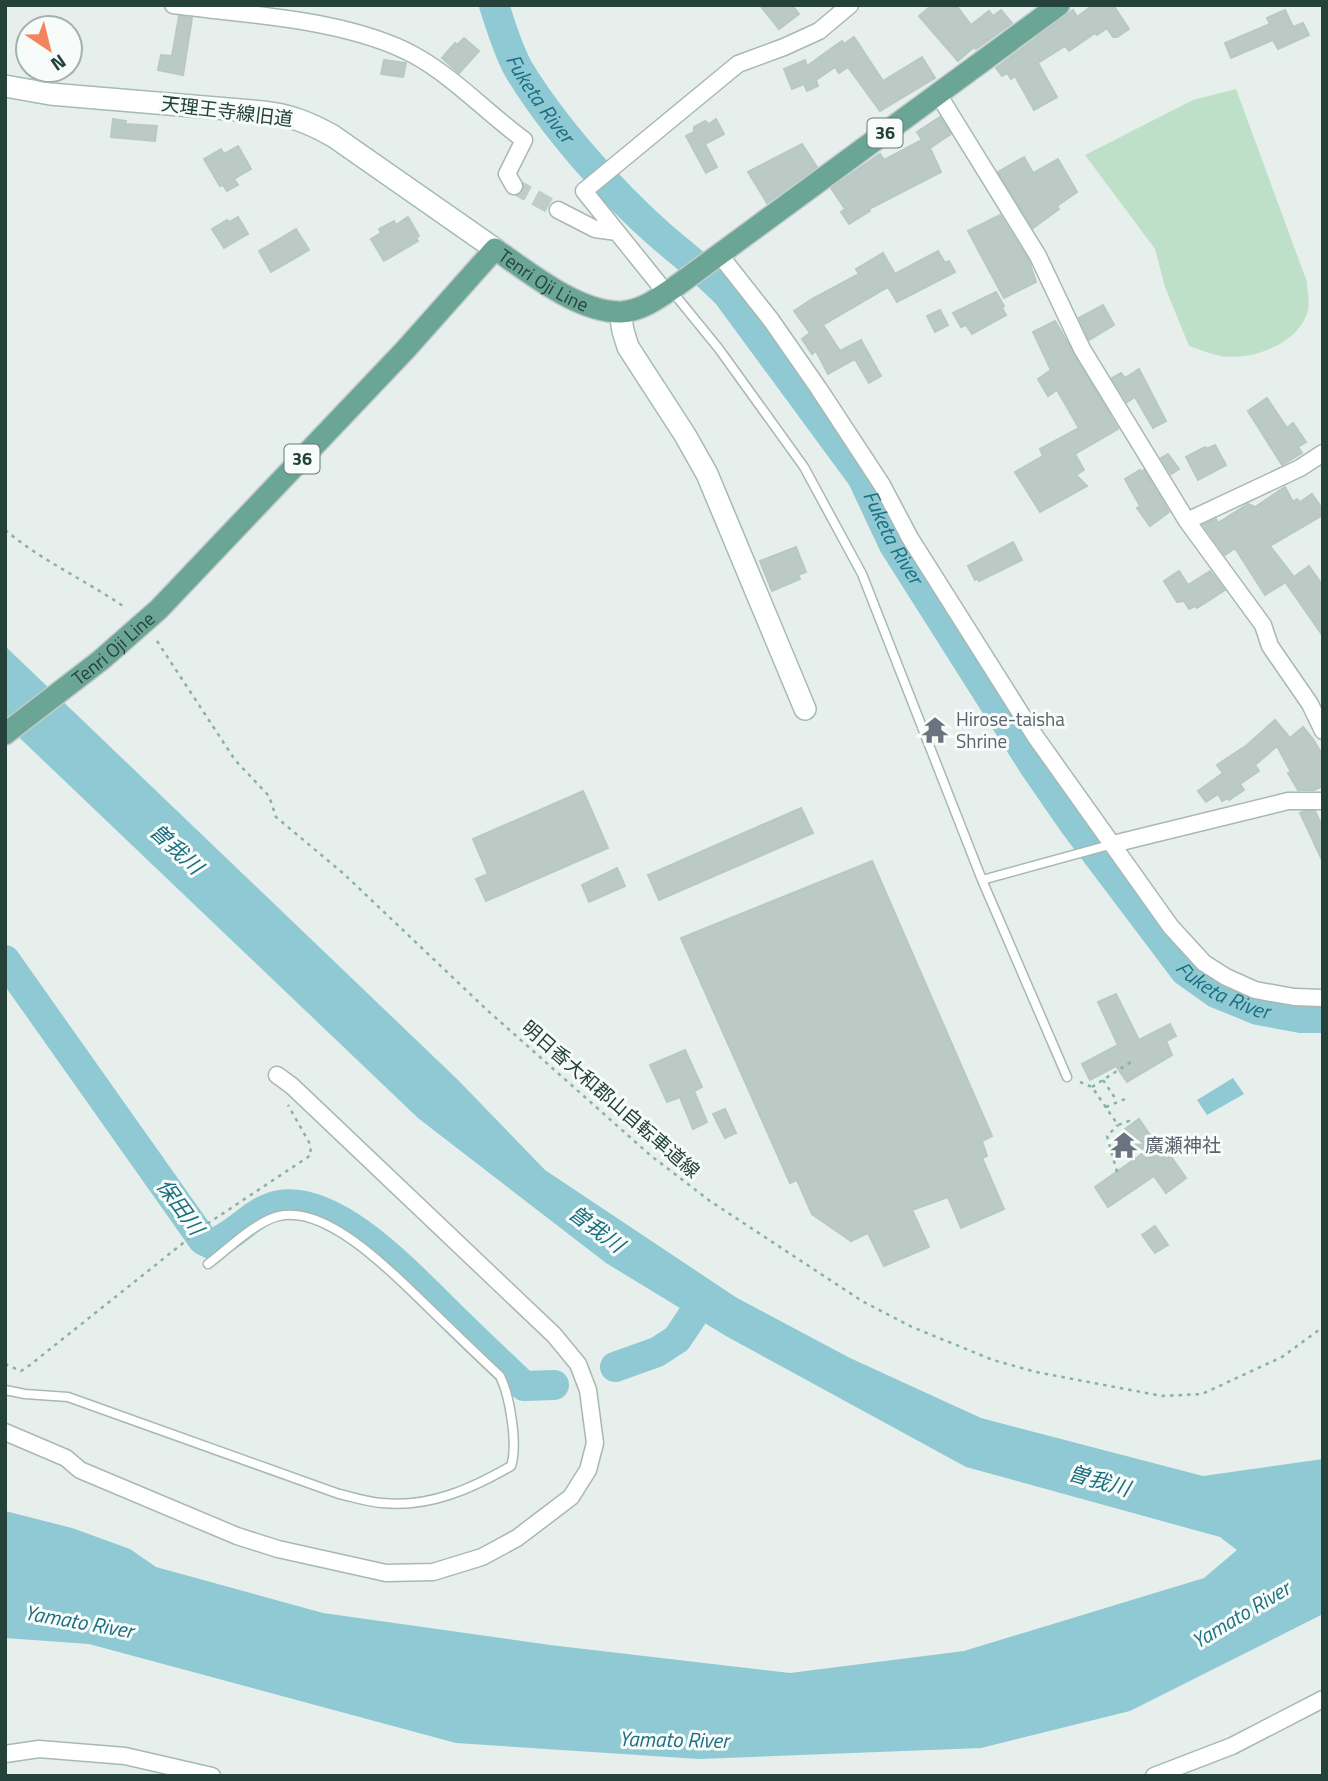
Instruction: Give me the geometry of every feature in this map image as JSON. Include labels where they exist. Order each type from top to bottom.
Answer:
[{"type":"main road","name":"36","points":[[620,312],[639,308],[669,292],[1059,5]]},
{"type":"main road","name":"Tenri Oji Line","points":[[5,734],[101,660],[159,609],[406,349],[495,249],[558,291],[598,308],[620,312]]},
{"type":"street","points":[[173,5],[344,28],[413,55],[450,80],[497,121],[524,140],[508,174],[514,186]]},
{"type":"street","points":[[669,292],[584,191],[738,64],[819,31],[850,5]]},
{"type":"street","name":"天理王寺線旧道","points":[[5,86],[50,94],[263,112],[308,122],[333,136],[495,249]]},
{"type":"street","points":[[938,94],[1038,257],[1082,349],[1186,521],[1263,625],[1270,646],[1310,704],[1323,731]]},
{"type":"street","points":[[558,210],[595,229],[617,232]]},
{"type":"street","points":[[715,257],[771,320],[819,389],[882,485],[910,538],[1035,736],[1171,928],[1204,963],[1226,977],[1255,990],[1323,999]]},
{"type":"street","points":[[620,312],[622,331],[628,347],[707,474],[805,709]]},
{"type":"street","points":[[1186,521],[1300,468],[1323,453]]},
{"type":"street","points":[[1113,844],[1288,801],[1323,801]]},
{"type":"street","points":[[5,1432],[66,1458],[80,1470],[237,1536],[278,1549],[386,1573],[433,1572],[482,1557],[517,1538],[571,1497],[588,1469],[595,1443],[588,1390],[578,1364],[554,1335],[292,1086],[277,1075]]},
{"type":"street","points":[[1154,1776],[1232,1746],[1323,1699]]},
{"type":"street","points":[[5,1754],[39,1749],[125,1756],[212,1776]]},
{"type":"lane","points":[[669,292],[719,349],[804,467],[862,574],[982,880],[1067,1077]]},
{"type":"lane","points":[[982,880],[1113,844]]},
{"type":"lane","points":[[5,1390],[68,1397],[339,1494],[383,1503],[436,1500],[477,1486],[511,1466],[515,1454],[505,1386],[500,1376],[372,1253],[326,1224],[301,1214],[279,1216],[265,1221],[208,1264]]},
{"type":"path","points":[[5,530],[24,546],[126,608]]},
{"type":"path","name":"明日香大和郡山自転車道線","points":[[158,641],[236,760],[269,796],[276,817],[344,874],[487,1010],[650,1155],[710,1201],[862,1301],[912,1327],[993,1360],[1036,1373],[1162,1396],[1202,1394],[1282,1357],[1323,1328]]},
{"type":"path","points":[[1092,1087],[1134,1060]]},
{"type":"path","points":[[5,1364],[21,1371],[30,1365],[207,1224],[311,1155],[310,1144],[279,1091],[277,1075]]},
{"type":"path","points":[[1067,1077],[1092,1087],[1118,1125]]},
{"type":"path","points":[[1103,1080],[1116,1101]]},
{"type":"path","points":[[1106,1107],[1116,1101],[1125,1099],[1127,1102]]},
{"type":"path","points":[[1117,1172],[1107,1136],[1118,1125],[1129,1121],[1132,1124]]},
{"type":"green space","points":[[1236,89],[1307,282],[1309,304],[1303,322],[1285,341],[1260,353],[1233,357],[1189,346],[1165,287],[1155,249],[1085,155],[1193,100]]},
{"type":"water","points":[[5,646],[458,1080],[545,1170],[737,1298],[850,1358],[981,1418],[1203,1476],[1323,1459],[1323,1614],[1130,1711],[981,1748],[699,1759],[456,1743],[89,1644],[5,1638],[5,1511],[72,1528],[130,1549],[156,1567],[323,1613],[550,1645],[790,1673],[964,1651],[1204,1578],[1237,1550],[1220,1537],[966,1467],[726,1336],[606,1263],[418,1118],[5,724]]},
{"type":"water","points":[[1233,1078],[1244,1094],[1207,1115],[1197,1100]]},
{"type":"building","points":[[760,5],[792,5],[799,14],[779,29]]},
{"type":"building","points":[[932,5],[956,5],[971,25],[989,11],[993,16],[1001,10],[1012,23],[976,49],[974,47],[958,61],[919,16]]},
{"type":"building","points":[[1093,5],[1113,5],[1129,29],[1113,37],[1107,28],[1069,51],[1065,46],[1038,63],[1057,97],[1034,110],[1015,76],[1011,79],[1007,73],[1002,76],[996,68],[1073,10],[1077,17]]},
{"type":"building","points":[[1285,10],[1293,27],[1303,23],[1309,35],[1278,49],[1273,40],[1231,58],[1225,43],[1270,24],[1267,18]]},
{"type":"building","points":[[179,16],[192,18],[183,75],[158,70],[161,55],[172,56]]},
{"type":"building","points":[[854,37],[883,81],[922,57],[935,78],[880,111],[848,67],[839,73],[835,67],[816,80],[818,86],[807,91],[804,84],[792,89],[784,69],[805,60],[807,66],[842,41],[844,44]]},
{"type":"building","points":[[464,38],[479,51],[459,73],[442,58],[455,43],[457,45]]},
{"type":"building","points":[[384,60],[406,63],[403,77],[381,74]]},
{"type":"building","points":[[940,117],[951,134],[930,148],[941,172],[869,209],[870,211],[849,224],[841,212],[845,209],[831,188],[880,154],[884,160],[922,140],[917,132]]},
{"type":"building","points":[[113,119],[126,121],[125,124],[157,126],[155,141],[111,137]]},
{"type":"building","points":[[716,119],[724,134],[705,144],[717,167],[706,173],[686,136],[694,132],[694,127],[705,121],[709,124]]},
{"type":"building","points":[[802,144],[817,167],[767,203],[748,172]]},
{"type":"building","points":[[238,146],[251,169],[234,179],[238,185],[227,191],[223,185],[220,186],[204,159],[221,149],[224,154]]},
{"type":"building","points":[[1024,157],[1033,173],[1058,159],[1077,192],[1033,228],[998,172]]},
{"type":"building","points":[[1000,215],[1029,261],[1036,282],[1004,298],[968,231]]},
{"type":"building","points":[[238,217],[248,234],[224,248],[212,229]]},
{"type":"building","points":[[408,217],[419,236],[416,238],[418,241],[384,261],[371,239],[381,233],[379,229],[394,221],[396,225]]},
{"type":"building","points":[[296,229],[309,250],[271,272],[259,251]]},
{"type":"building","points":[[938,251],[945,263],[949,261],[955,272],[897,302],[888,287],[823,325],[840,351],[861,340],[881,376],[869,383],[855,359],[828,374],[816,351],[812,354],[802,339],[810,333],[794,311],[859,274],[856,269],[883,253],[895,274]]},
{"type":"building","points":[[996,292],[1006,315],[972,334],[966,325],[961,327],[953,313]]},
{"type":"building","points":[[1103,305],[1114,325],[1089,340],[1079,318]]},
{"type":"building","points":[[940,310],[948,325],[935,332],[927,316]]},
{"type":"building","points":[[1055,321],[1118,429],[1075,454],[1084,470],[1076,475],[1087,486],[1040,512],[1015,472],[1043,456],[1040,449],[1079,428],[1057,390],[1048,396],[1038,379],[1051,370],[1033,332]]},
{"type":"building","points":[[1139,369],[1166,421],[1153,428],[1135,397],[1127,402],[1112,378],[1121,373],[1125,378]]},
{"type":"building","points":[[1267,398],[1287,428],[1293,423],[1306,442],[1298,447],[1302,453],[1282,465],[1248,411]]},
{"type":"building","points":[[1215,445],[1226,465],[1198,480],[1186,457]]},
{"type":"building","points":[[1168,454],[1179,469],[1171,474],[1161,458]]},
{"type":"building","points":[[1144,470],[1169,512],[1150,526],[1137,508],[1140,506],[1125,479]]},
{"type":"building","points":[[1285,487],[1293,502],[1297,499],[1300,502],[1312,494],[1323,510],[1323,515],[1270,546],[1294,577],[1265,595],[1235,548],[1225,555],[1203,525],[1216,519],[1218,523],[1248,504],[1255,507]]},
{"type":"building","points":[[1013,542],[1022,560],[979,581],[978,578],[975,580],[968,566]]},
{"type":"building","points":[[796,547],[806,572],[798,575],[800,579],[772,591],[760,561]]},
{"type":"building","points":[[1309,566],[1323,586],[1323,636],[1286,583]]},
{"type":"building","points":[[1179,571],[1188,585],[1210,571],[1225,590],[1197,608],[1195,606],[1189,609],[1184,601],[1177,602],[1164,581]]},
{"type":"building","points":[[1275,720],[1290,738],[1303,727],[1313,739],[1323,756],[1323,786],[1314,790],[1298,790],[1277,746],[1255,765],[1259,771],[1240,784],[1244,790],[1229,800],[1228,798],[1222,801],[1218,794],[1206,802],[1198,791],[1223,773],[1217,765],[1247,745]]},
{"type":"building","points":[[583,791],[608,848],[486,901],[476,879],[488,874],[473,839]]},
{"type":"building","points":[[801,808],[813,833],[659,900],[648,875]]},
{"type":"building","points":[[1315,811],[1323,828],[1323,862],[1300,813]]},
{"type":"building","points":[[872,861],[992,1136],[982,1141],[987,1156],[982,1158],[1004,1209],[961,1228],[948,1197],[912,1210],[929,1247],[884,1266],[868,1233],[851,1241],[812,1214],[797,1180],[790,1183],[681,938]]},
{"type":"building","points":[[617,868],[625,886],[589,902],[582,885]]},
{"type":"building","points":[[1116,994],[1139,1040],[1170,1024],[1176,1036],[1166,1041],[1172,1055],[1127,1082],[1116,1066],[1090,1080],[1082,1064],[1118,1045],[1098,1002]]},
{"type":"building","points":[[685,1050],[702,1087],[694,1091],[707,1122],[693,1129],[680,1097],[667,1102],[650,1065]]},
{"type":"building","points":[[725,1109],[736,1133],[725,1138],[713,1114]]},
{"type":"building","points":[[1139,1119],[1163,1154],[1167,1151],[1186,1178],[1166,1193],[1154,1176],[1108,1207],[1095,1187],[1142,1154],[1125,1129]]},
{"type":"building","points":[[1155,1226],[1168,1245],[1155,1253],[1142,1235]]},
{"type":"waterway","name":"Fuketa River","points":[[494,5],[519,70],[548,113],[603,179],[641,218],[728,295],[862,477],[894,545],[1034,766],[1074,824],[1185,971],[1216,993],[1258,1010],[1301,1018],[1323,1018]]},
{"type":"waterway","name":"保田川","points":[[5,960],[203,1240],[211,1244],[220,1240],[261,1212],[280,1205],[302,1205],[325,1213],[371,1241],[524,1386],[554,1385]]},
{"type":"waterway","name":"保田川","points":[[615,1367],[657,1352],[677,1339],[703,1300]]},
{"type":"tunnel","points":[[514,186],[558,210]]},
{"type":"place","name":"Hirose-taisha Shrine","points":[[935,730]]},
{"type":"place","name":"廣瀬神社","points":[[1124,1145]]},
{"type":"water label","name":"曽我川","points":[[176,849]]},
{"type":"water label","name":"曽我川","points":[[596,1229]]},
{"type":"water label","name":"曽我川","points":[[1099,1481]]},
{"type":"water label","name":"Yamato River","points":[[1241,1615]]},
{"type":"water label","name":"Yamato River","points":[[79,1622]]},
{"type":"water label","name":"Yamato River","points":[[674,1740]]}]
